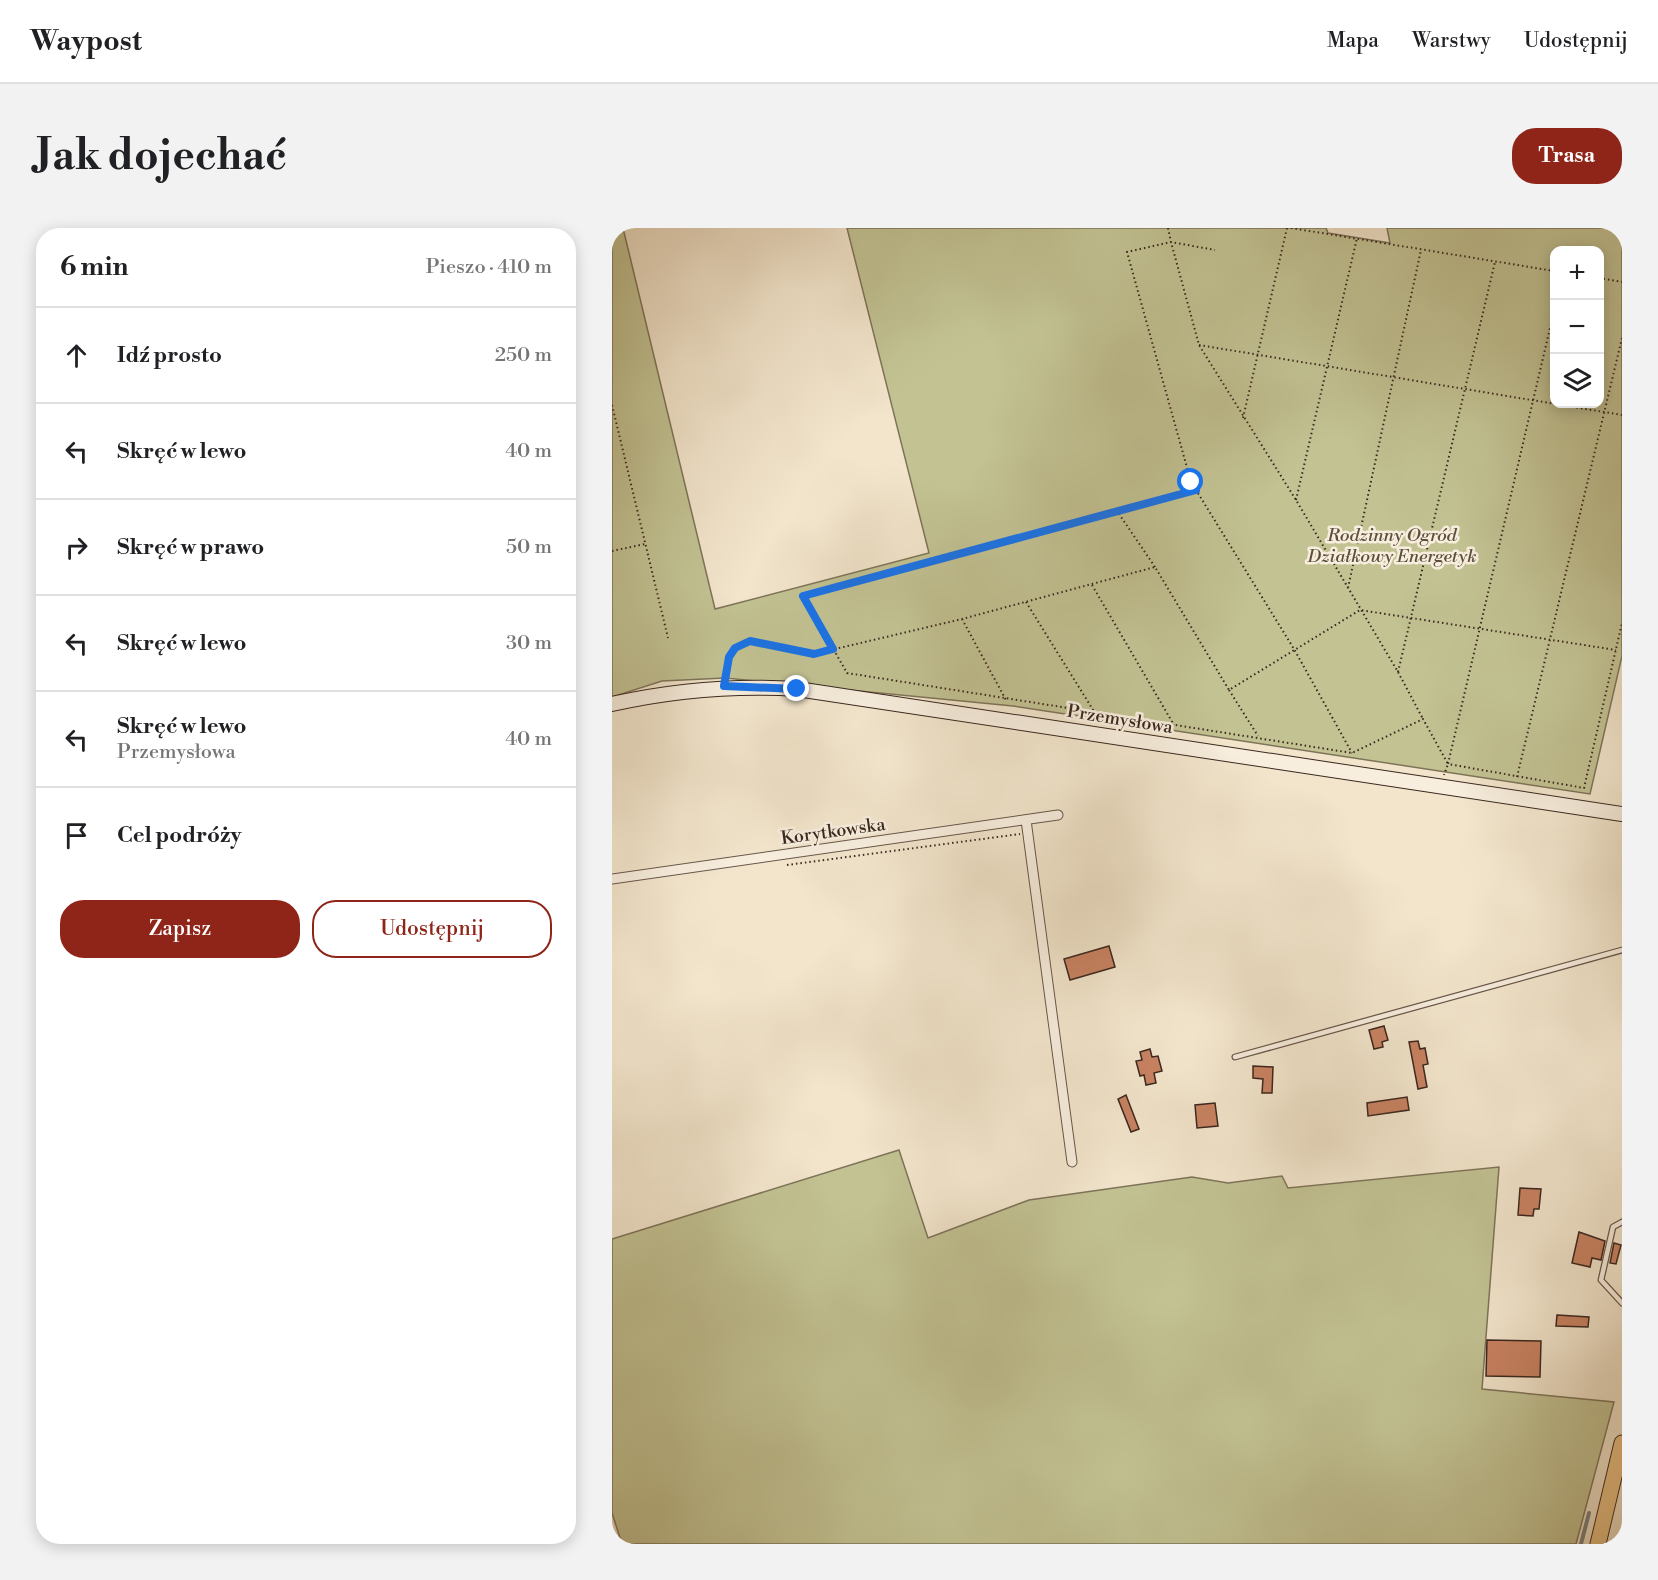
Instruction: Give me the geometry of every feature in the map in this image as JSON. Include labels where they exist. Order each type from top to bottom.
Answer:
[{"type":"main road","name":"Przemysłowa","points":[[612,704],[663,692],[724,686],[797,689],[1622,813]]},
{"type":"main road","points":[[1598,1544],[1622,1443]]},
{"type":"street","name":"Korytkowska","points":[[612,879],[1058,815]]},
{"type":"street","points":[[1026,820],[1072,1162]]},
{"type":"lane","points":[[1235,1057],[1622,950]]},
{"type":"lane","points":[[1622,1222],[1613,1227],[1601,1280],[1622,1303]]},
{"type":"path","points":[[1168,228],[1198,345],[1348,588],[1398,672],[1448,764]]},
{"type":"path","points":[[1243,418],[1287,228]]},
{"type":"path","points":[[1291,228],[1550,270]]},
{"type":"path","points":[[1296,501],[1325,367],[1357,238]]},
{"type":"path","points":[[1215,250],[1171,242],[1127,252],[1188,471],[1196,490],[1294,649],[1352,753]]},
{"type":"path","points":[[1348,588],[1421,250]]},
{"type":"path","points":[[1398,672],[1495,262]]},
{"type":"path","points":[[1604,279],[1622,282]]},
{"type":"path","points":[[1441,786],[1481,629],[1550,329]]},
{"type":"path","points":[[1517,777],[1622,338]]},
{"type":"path","points":[[1198,345],[1622,415]]},
{"type":"path","points":[[612,405],[668,638]]},
{"type":"path","points":[[1196,490],[803,596],[848,674],[1352,753],[1423,719]]},
{"type":"path","points":[[1117,511],[1155,567],[1259,737]]},
{"type":"path","points":[[612,552],[645,544]]},
{"type":"path","points":[[724,686],[729,657],[735,648],[750,641],[814,654],[962,619],[1155,567]]},
{"type":"path","points":[[1092,585],[1174,726]]},
{"type":"path","points":[[1026,602],[1095,713]]},
{"type":"path","points":[[1229,690],[1360,609],[1616,650]]},
{"type":"path","points":[[962,619],[1006,700]]},
{"type":"path","points":[[1448,764],[1584,788],[1622,624]]},
{"type":"path","points":[[778,866],[1028,833]]},
{"type":"green space","name":"Rodzinny Ogród Działkowy Energetyk","points":[[612,228],[623,228],[715,609],[929,553],[847,228],[1326,228],[1328,233],[1390,243],[1387,228],[1620,228],[1622,238],[1622,656],[1590,794],[1013,706],[725,678],[662,681],[612,697]]},
{"type":"green space","points":[[899,1150],[928,1238],[1029,1200],[1192,1177],[1228,1183],[1282,1176],[1288,1188],[1499,1167],[1482,1389],[1614,1402],[1576,1544],[622,1544],[612,1513],[612,1239]]},
{"type":"building","points":[[1109,946],[1115,967],[1070,980],[1064,959]]},
{"type":"building","points":[[1384,1026],[1388,1040],[1382,1042],[1383,1047],[1374,1049],[1369,1030]]},
{"type":"building","points":[[1418,1041],[1420,1049],[1425,1048],[1428,1064],[1423,1065],[1427,1087],[1418,1089],[1409,1042]]},
{"type":"building","points":[[1150,1049],[1152,1057],[1158,1056],[1162,1071],[1154,1073],[1156,1083],[1146,1085],[1144,1075],[1140,1076],[1136,1061],[1142,1060],[1140,1052]]},
{"type":"building","points":[[1253,1066],[1273,1067],[1272,1093],[1262,1093],[1263,1079],[1253,1078]]},
{"type":"building","points":[[1126,1095],[1139,1129],[1131,1132],[1118,1099]]},
{"type":"building","points":[[1407,1097],[1409,1110],[1368,1116],[1367,1103]]},
{"type":"building","points":[[1215,1103],[1218,1126],[1197,1128],[1195,1105]]},
{"type":"building","points":[[1520,1188],[1541,1189],[1539,1209],[1534,1209],[1533,1216],[1518,1215]]},
{"type":"building","points":[[1579,1232],[1605,1241],[1601,1260],[1592,1258],[1590,1267],[1572,1263]]},
{"type":"building","points":[[1614,1243],[1621,1245],[1616,1264],[1610,1263]]},
{"type":"building","points":[[1557,1315],[1589,1317],[1588,1327],[1556,1326]]},
{"type":"building","points":[[1487,1340],[1541,1341],[1540,1377],[1486,1376]]},
{"type":"waterway","points":[[1581,1544],[1589,1513]]},
{"type":"route","points":[[797,689],[724,686],[729,657],[735,648],[750,641],[814,654],[833,649],[803,596],[1196,490],[1191,482]]}]
